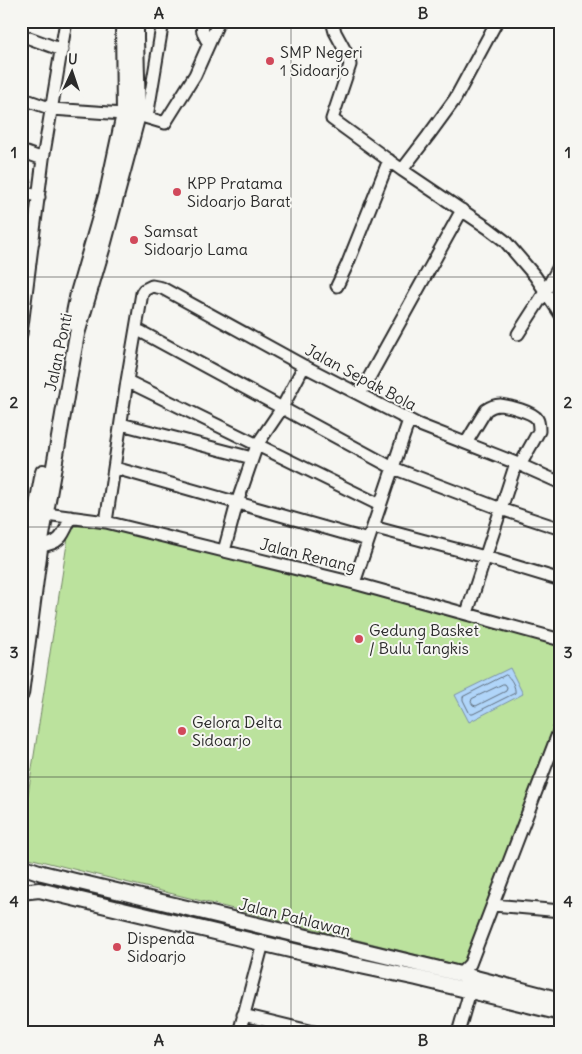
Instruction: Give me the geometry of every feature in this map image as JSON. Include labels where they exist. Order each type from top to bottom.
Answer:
[{"type":"main road","name":"Jalan Ponti","points":[[21,694],[26,586],[26,531],[78,293],[107,193],[136,115],[123,21]]},
{"type":"main road","name":"Jalan Ponti","points":[[26,586],[40,546],[77,334],[103,246],[136,115],[136,21]]},
{"type":"main road","name":"Jalan Pahlawan","points":[[21,866],[42,873],[460,974],[471,990],[561,1000]]},
{"type":"main road","name":"Jalan Pahlawan","points":[[21,892],[39,890],[471,990],[561,1013]]},
{"type":"street","points":[[21,333],[24,288],[33,242],[43,159],[66,21]]},
{"type":"street","points":[[136,115],[163,21]]},
{"type":"street","points":[[203,21],[203,33],[209,43]]},
{"type":"street","points":[[21,98],[52,109],[136,115],[165,123],[195,75],[219,21]]},
{"type":"street","points":[[332,21],[335,32],[348,56],[350,65],[332,119],[402,170],[505,240],[535,276],[561,315]]},
{"type":"street","points":[[402,170],[455,99],[498,21]]},
{"type":"street","points":[[21,35],[62,50]]},
{"type":"street","points":[[21,151],[43,159]]},
{"type":"street","points":[[337,286],[389,160]]},
{"type":"street","points":[[21,191],[39,197]]},
{"type":"street","points":[[360,394],[462,210]]},
{"type":"street","points":[[21,238],[33,242]]},
{"type":"street","points":[[518,334],[561,263]]},
{"type":"street","name":"Jalan Sepak Bola","points":[[136,328],[142,293],[152,286],[162,288],[304,366],[409,420],[561,483]]},
{"type":"street","points":[[106,522],[136,328],[393,468],[501,509],[561,529]]},
{"type":"street","points":[[224,551],[237,503],[257,445],[282,408],[304,366]]},
{"type":"street","points":[[127,381],[380,505]]},
{"type":"street","points":[[466,444],[490,406],[499,405],[518,409],[538,419],[539,430],[518,464],[501,509],[467,613]]},
{"type":"street","points":[[354,582],[409,420]]},
{"type":"street","points":[[121,424],[252,458]]},
{"type":"street","points":[[115,468],[368,540]]},
{"type":"street","name":"Jalan Renang","points":[[46,514],[106,522],[354,582],[561,640]]},
{"type":"street","points":[[40,546],[50,545],[58,541],[71,517]]},
{"type":"street","points":[[373,527],[485,557],[561,580]]},
{"type":"street","points":[[458,1033],[471,990],[470,964],[561,726]]},
{"type":"street","points":[[493,905],[561,911]]},
{"type":"street","points":[[239,1033],[262,943]]},
{"type":"street","points":[[460,974],[470,964]]},
{"type":"street","points":[[243,1015],[318,1033]]},
{"type":"green space","points":[[71,518],[106,522],[561,643],[561,709],[466,967],[21,856],[21,839]]},
{"type":"water","points":[[510,668],[523,694],[469,722],[455,695]]},
{"type":"place","name":"SMP Negeri 1 Sidoarjo","points":[[270,61]]},
{"type":"place","name":"KPP Pratama Sidoarjo Barat","points":[[177,192]]},
{"type":"place","name":"Samsat Sidoarjo Lama","points":[[134,240]]},
{"type":"place","name":"Gedung Basket / Bulu Tangkis","points":[[359,639]]},
{"type":"place","name":"Gelora Delta Sidoarjo","points":[[182,731]]},
{"type":"place","name":"Dispenda Sidoarjo","points":[[117,947]]}]
